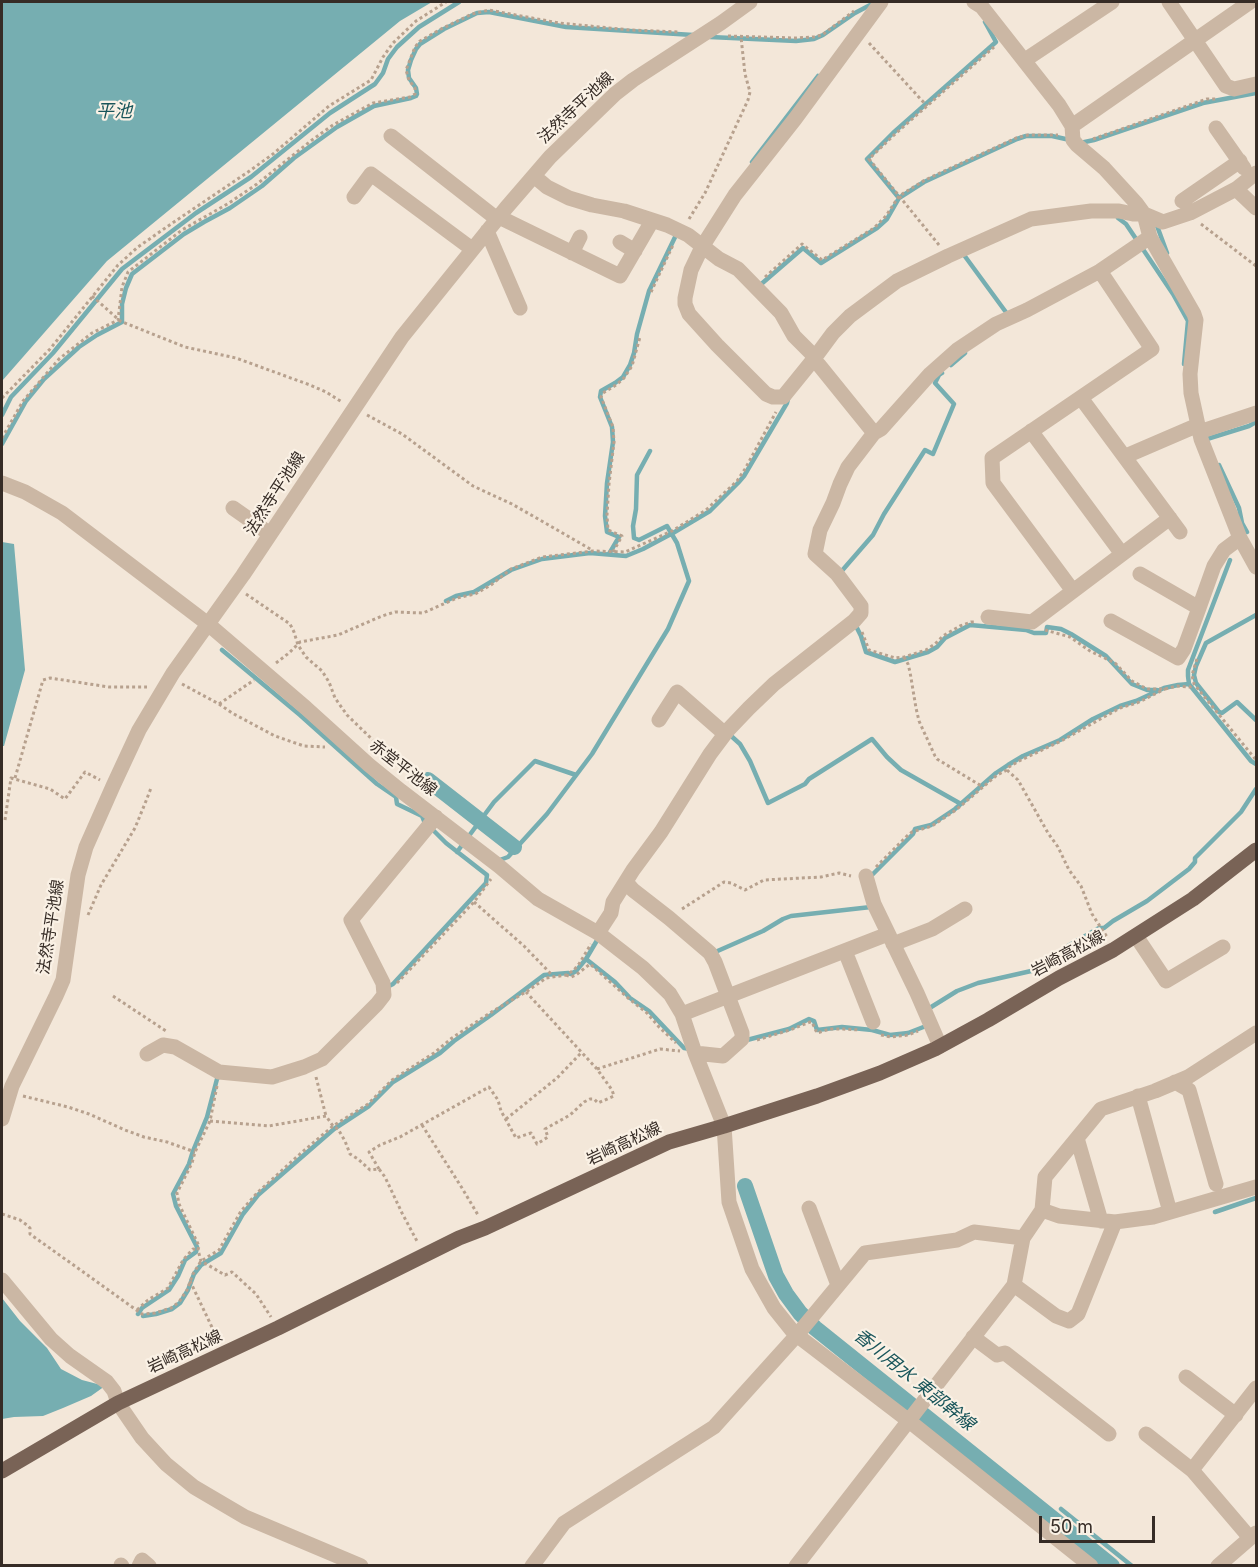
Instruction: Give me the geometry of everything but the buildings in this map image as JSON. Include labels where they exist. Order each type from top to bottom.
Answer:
[{"type":"main road","name":"岩崎高松線","points":[[2,1471],[118,1403],[225,1354],[459,1238],[669,1142],[817,1096],[880,1073],[940,1047],[1136,936],[1193,899],[1257,850]]},
{"type":"street","name":"法然寺平池線","points":[[2,1119],[12,1086],[63,980],[78,875],[86,847],[139,730],[167,683],[402,338],[494,222],[571,136],[615,94],[750,2]]},
{"type":"street","points":[[881,2],[795,119],[735,195],[691,270],[685,304],[689,314],[766,394],[783,397],[833,333],[857,309],[897,281],[1031,219],[1091,211],[1119,211],[1144,214],[1163,222],[1186,207],[1240,161]]},
{"type":"street","points":[[975,2],[982,7],[1059,105],[1077,145],[1104,168],[1144,214],[1150,237],[1194,314],[1196,320],[1190,374],[1198,429],[1240,538],[1257,567]]},
{"type":"street","points":[[1025,60],[1112,2]]},
{"type":"street","points":[[1168,2],[1227,86],[1234,89],[1257,84]]},
{"type":"street","points":[[1073,133],[1195,40],[1250,2]]},
{"type":"street","points":[[1186,207],[1236,189],[1254,175],[1240,161],[1216,128]]},
{"type":"street","points":[[391,136],[494,222],[572,253],[620,276],[652,221]]},
{"type":"street","points":[[354,197],[371,174],[406,209],[472,249]]},
{"type":"street","points":[[534,176],[548,187],[569,198],[624,211],[667,225],[688,235],[719,259],[738,269],[781,313],[794,336],[812,354],[813,360],[874,433]]},
{"type":"street","points":[[1236,189],[1257,208]]},
{"type":"street","points":[[494,222],[520,308]]},
{"type":"street","points":[[572,253],[580,237]]},
{"type":"street","points":[[598,933],[611,913],[613,902],[633,870],[662,832],[710,754],[725,734],[774,684],[856,620],[861,613],[861,606],[837,573],[818,556],[816,551],[820,530],[848,467],[874,433],[881,429],[930,374],[957,350],[996,324],[1100,271],[1150,237]]},
{"type":"street","points":[[620,242],[635,251]]},
{"type":"street","points":[[1073,591],[993,483],[992,458],[1152,349],[1100,271]]},
{"type":"street","points":[[1081,398],[1180,532]]},
{"type":"street","points":[[1126,456],[1198,429],[1257,413]]},
{"type":"street","points":[[1031,431],[1122,554]]},
{"type":"street","name":"赤堂平池線","points":[[2,483],[25,492],[62,513],[208,624],[401,791],[500,866],[538,899],[598,933],[670,994],[682,1014],[724,1126],[729,1202],[752,1269],[774,1308],[804,1327],[915,1413],[1091,1566]]},
{"type":"street","points":[[233,508],[270,534]]},
{"type":"street","points":[[983,620],[1032,622],[1170,518]]},
{"type":"street","points":[[1111,621],[1178,658],[1184,649],[1214,566],[1224,550],[1240,538]]},
{"type":"street","points":[[1140,574],[1200,608]]},
{"type":"street","points":[[659,720],[677,692],[725,734]]},
{"type":"street","points":[[147,1054],[163,1045],[176,1047],[219,1072],[272,1077],[322,1059],[377,1004],[384,994],[382,983],[351,920],[436,816]]},
{"type":"street","points":[[866,876],[874,904],[940,1047]]},
{"type":"street","points":[[626,882],[710,953],[728,997],[742,1033],[742,1039],[723,1056],[695,1053]]},
{"type":"street","points":[[682,1014],[845,951],[932,929],[965,909]]},
{"type":"street","points":[[1136,936],[1166,981],[1223,947]]},
{"type":"street","points":[[845,951],[869,1028]]},
{"type":"street","points":[[796,1566],[1014,1285],[1023,1238],[1042,1210],[1045,1177],[1101,1109],[1188,1077],[1257,1033]]},
{"type":"street","points":[[1175,1082],[1189,1090],[1216,1184]]},
{"type":"street","points":[[1138,1096],[1170,1212]]},
{"type":"street","points":[[1014,1285],[1056,1316],[1070,1321],[1078,1314],[1108,1221],[1077,1138]]},
{"type":"street","points":[[1042,1210],[1059,1216],[1108,1221],[1153,1217],[1257,1186]]},
{"type":"street","points":[[809,1208],[838,1285]]},
{"type":"street","points":[[532,1566],[564,1523],[714,1427],[804,1327],[865,1253],[957,1240],[974,1232],[1023,1238]]},
{"type":"street","points":[[2,1280],[51,1339],[70,1356],[108,1382],[118,1403],[142,1438],[166,1464],[194,1487],[245,1517],[326,1559],[361,1566]]},
{"type":"street","points":[[973,1337],[997,1355],[1005,1353],[1109,1434]]},
{"type":"street","points":[[1186,1377],[1236,1415]]},
{"type":"street","points":[[1192,1470],[1257,1388]]},
{"type":"street","points":[[1146,1434],[1192,1470],[1253,1536],[1218,1566]]},
{"type":"street","points":[[139,1566],[142,1560],[149,1566]]},
{"type":"path","points":[[2,398],[50,350],[118,265],[154,235],[273,154],[329,106],[371,80],[393,43],[416,21],[446,2]]},
{"type":"path","points":[[860,29],[866,39],[927,106]]},
{"type":"path","points":[[651,292],[671,248],[705,193],[748,100],[750,92],[745,74],[741,36]]},
{"type":"path","points":[[948,256],[869,159],[1006,37]]},
{"type":"path","points":[[755,287],[802,244],[822,260],[874,228],[886,216],[899,196],[924,180],[1016,138],[1028,135],[1066,137],[1073,133],[1080,141],[1094,139],[1207,99],[1223,98]]},
{"type":"path","points":[[1186,207],[1189,215],[1257,266]]},
{"type":"path","points":[[613,552],[622,536],[608,530],[609,484],[614,442],[613,426],[602,397],[603,393],[624,378],[632,366],[640,337]]},
{"type":"path","points":[[219,704],[253,681],[300,642],[338,635],[395,612],[423,614],[457,598],[475,594],[511,569],[542,557],[593,551],[625,552],[672,531],[706,510],[741,475],[783,397]]},
{"type":"path","points":[[234,587],[290,624],[306,657],[322,671],[347,715],[377,744],[381,751],[369,765]]},
{"type":"path","points":[[856,620],[869,650],[895,658],[926,650],[960,626],[983,620]]},
{"type":"path","points":[[1037,629],[1070,637],[1090,651],[1115,663],[1132,681],[1147,689],[1165,689]]},
{"type":"path","points":[[1200,650],[1193,668],[1194,684],[1257,760]]},
{"type":"path","points":[[904,657],[910,672],[919,721],[935,756],[983,787]]},
{"type":"path","points":[[15,778],[44,680],[50,678],[109,687],[151,687],[167,683],[219,704],[268,732],[304,746],[351,748]]},
{"type":"path","points":[[669,918],[693,900],[724,882],[745,890],[764,880],[821,878],[839,873],[863,879],[912,832],[932,826],[956,810],[1009,767],[1120,708],[1137,703],[1165,689],[1177,686],[1190,687],[1194,684]]},
{"type":"path","points":[[1007,770],[1018,780],[1069,870],[1081,886],[1092,914],[1113,950]]},
{"type":"path","points":[[4,817],[11,778],[50,789],[65,799],[85,772],[113,786]]},
{"type":"path","points":[[70,927],[81,931],[101,885],[135,828],[151,788]]},
{"type":"path","points":[[392,989],[474,902],[500,866]]},
{"type":"path","points":[[474,902],[524,946],[553,976]]},
{"type":"path","points":[[566,975],[579,964],[598,933]]},
{"type":"path","points":[[2,1214],[27,1225],[30,1233],[142,1314],[155,1313],[171,1308],[179,1302],[201,1261],[219,1250],[242,1211],[257,1193],[333,1126],[368,1104],[392,1080],[493,1011],[546,978],[566,975],[571,977],[590,964],[647,1013],[685,1051],[660,1048],[597,1069]]},
{"type":"path","points":[[425,1255],[369,1152],[489,1087],[498,1100],[501,1111],[516,1138],[531,1133],[537,1144],[548,1137],[545,1129],[570,1115],[584,1102],[590,1099],[598,1103],[614,1096],[597,1069],[526,992]]},
{"type":"path","points":[[113,996],[171,1034]]},
{"type":"path","points":[[740,1042],[772,1036],[810,1022],[817,1032],[830,1029],[869,1028],[882,1036],[891,1037],[908,1035],[932,1026]]},
{"type":"path","points":[[506,1119],[557,1078],[581,1053]]},
{"type":"path","points":[[314,1067],[326,1116],[342,1135],[350,1154],[370,1170],[379,1169]]},
{"type":"path","points":[[219,1072],[210,1121],[177,1193],[179,1204],[199,1246],[201,1261],[225,1275],[232,1272],[256,1294],[278,1328]]},
{"type":"path","points":[[10,1093],[68,1107],[144,1137],[195,1152]]},
{"type":"path","points":[[210,1121],[269,1126],[326,1116]]},
{"type":"path","points":[[422,1125],[485,1228]]},
{"type":"path","points":[[136,1310],[168,1288],[183,1260],[193,1249],[198,1250]]},
{"type":"path","points":[[190,1281],[225,1354]]},
{"type":"water","name":"平池","points":[[2,2],[432,2],[400,21],[107,261],[2,381]]},
{"type":"water","points":[[2,542],[14,544],[25,670],[4,746],[2,746]]},
{"type":"water","points":[[2,1298],[20,1321],[47,1348],[61,1369],[82,1380],[105,1386],[91,1396],[43,1416],[2,1419]]},
{"type":"waterway","points":[[2,415],[11,397],[53,353],[122,269],[196,213],[251,177],[330,113],[375,84],[397,47],[419,27],[459,2]]},
{"type":"waterway","points":[[710,37],[796,41],[814,39],[872,4]]},
{"type":"waterway","points":[[2,444],[26,401],[44,379],[79,347],[122,322],[122,304],[132,274],[184,234],[230,208],[262,186],[294,158],[337,127],[374,106],[416,96],[416,88],[409,78],[408,70],[411,60],[420,44],[444,29],[477,13],[489,12],[566,27],[693,35]]},
{"type":"waterway","points":[[759,286],[803,248],[821,263],[877,228],[887,219],[899,198],[867,159],[996,42],[985,22]]},
{"type":"waterway","points":[[752,162],[818,76]]},
{"type":"waterway","points":[[1080,143],[1203,103],[1256,93]]},
{"type":"waterway","points":[[899,198],[924,182],[1017,139],[1026,136],[1052,136],[1070,140]]},
{"type":"waterway","points":[[1118,218],[1126,224],[1173,294],[1188,321],[1184,364]]},
{"type":"waterway","points":[[1156,223],[1167,253]]},
{"type":"waterway","points":[[609,554],[619,537],[607,532],[605,516],[613,442],[612,427],[600,397],[601,391],[623,377],[630,365],[649,291],[677,233]]},
{"type":"waterway","points":[[964,255],[1008,315]]},
{"type":"waterway","points":[[951,365],[965,353]]},
{"type":"waterway","points":[[841,574],[873,535],[925,450],[933,454],[954,404],[935,383],[942,373]]},
{"type":"waterway","points":[[446,601],[474,592],[511,570],[542,559],[590,553],[626,556],[673,533],[710,511],[738,483],[788,399]]},
{"type":"waterway","points":[[1207,439],[1256,422]]},
{"type":"waterway","points":[[497,861],[508,857],[547,814],[592,754],[668,629],[689,581],[677,543],[667,526],[639,540],[634,538],[637,475],[650,451]]},
{"type":"waterway","points":[[1219,465],[1239,508],[1242,523],[1247,532]]},
{"type":"waterway","points":[[1230,560],[1188,670],[1189,684],[1251,761],[1256,764]]},
{"type":"waterway","points":[[1256,615],[1206,643],[1194,675],[1196,683],[1219,712],[1222,713],[1237,702],[1256,720]]},
{"type":"waterway","points":[[855,624],[866,652],[895,662],[928,652],[937,647],[945,638],[970,625],[1026,630],[1034,633],[1046,633],[1047,627],[1061,629],[1106,656],[1132,684],[1147,690],[1157,690]]},
{"type":"waterway","points":[[222,650],[300,715],[377,784],[396,797],[397,804],[422,816],[424,821],[446,843],[487,875],[486,883],[393,984],[385,988]]},
{"type":"waterway","points":[[869,878],[913,834],[915,829],[931,825],[955,809],[1008,765],[1060,740],[1093,719],[1120,706],[1164,688],[1189,684]]},
{"type":"waterway","points":[[729,734],[740,744],[750,761],[768,803],[805,784],[809,779],[872,739],[901,770],[961,804]]},
{"type":"waterway","points":[[457,852],[494,802],[535,761],[576,775]]},
{"type":"waterway","name":"香川用水 東部幹線","points":[[428,780],[514,847]]},
{"type":"waterway","points":[[928,1011],[957,991],[978,983],[1040,969],[1068,946],[1099,928],[1104,928],[1147,901],[1189,869],[1195,862],[1195,858],[1241,812],[1256,789]]},
{"type":"waterway","points":[[713,953],[791,916],[871,907],[870,905]]},
{"type":"waterway","points":[[143,1316],[172,1309],[180,1303],[194,1274],[201,1265],[221,1253],[243,1214],[258,1195],[334,1129],[369,1106],[393,1082],[440,1053],[544,975],[571,974],[576,971],[599,937]]},
{"type":"waterway","points":[[586,959],[615,982],[630,998],[649,1011],[684,1048],[690,1049]]},
{"type":"waterway","points":[[743,1040],[789,1029],[809,1019],[814,1021],[817,1030],[842,1027],[872,1030],[890,1035],[908,1033],[926,1026],[926,1023]]},
{"type":"waterway","points":[[138,1314],[142,1308],[169,1290],[185,1260],[196,1252],[197,1247],[176,1206],[173,1194],[189,1164],[220,1075]]},
{"type":"waterway","name":"香川用水 東部幹線","points":[[745,1186],[776,1276],[800,1313],[815,1328],[1112,1566]]},
{"type":"waterway","points":[[1215,1212],[1256,1198]]},
{"type":"waterway","points":[[1061,1509],[1132,1566]]}]
